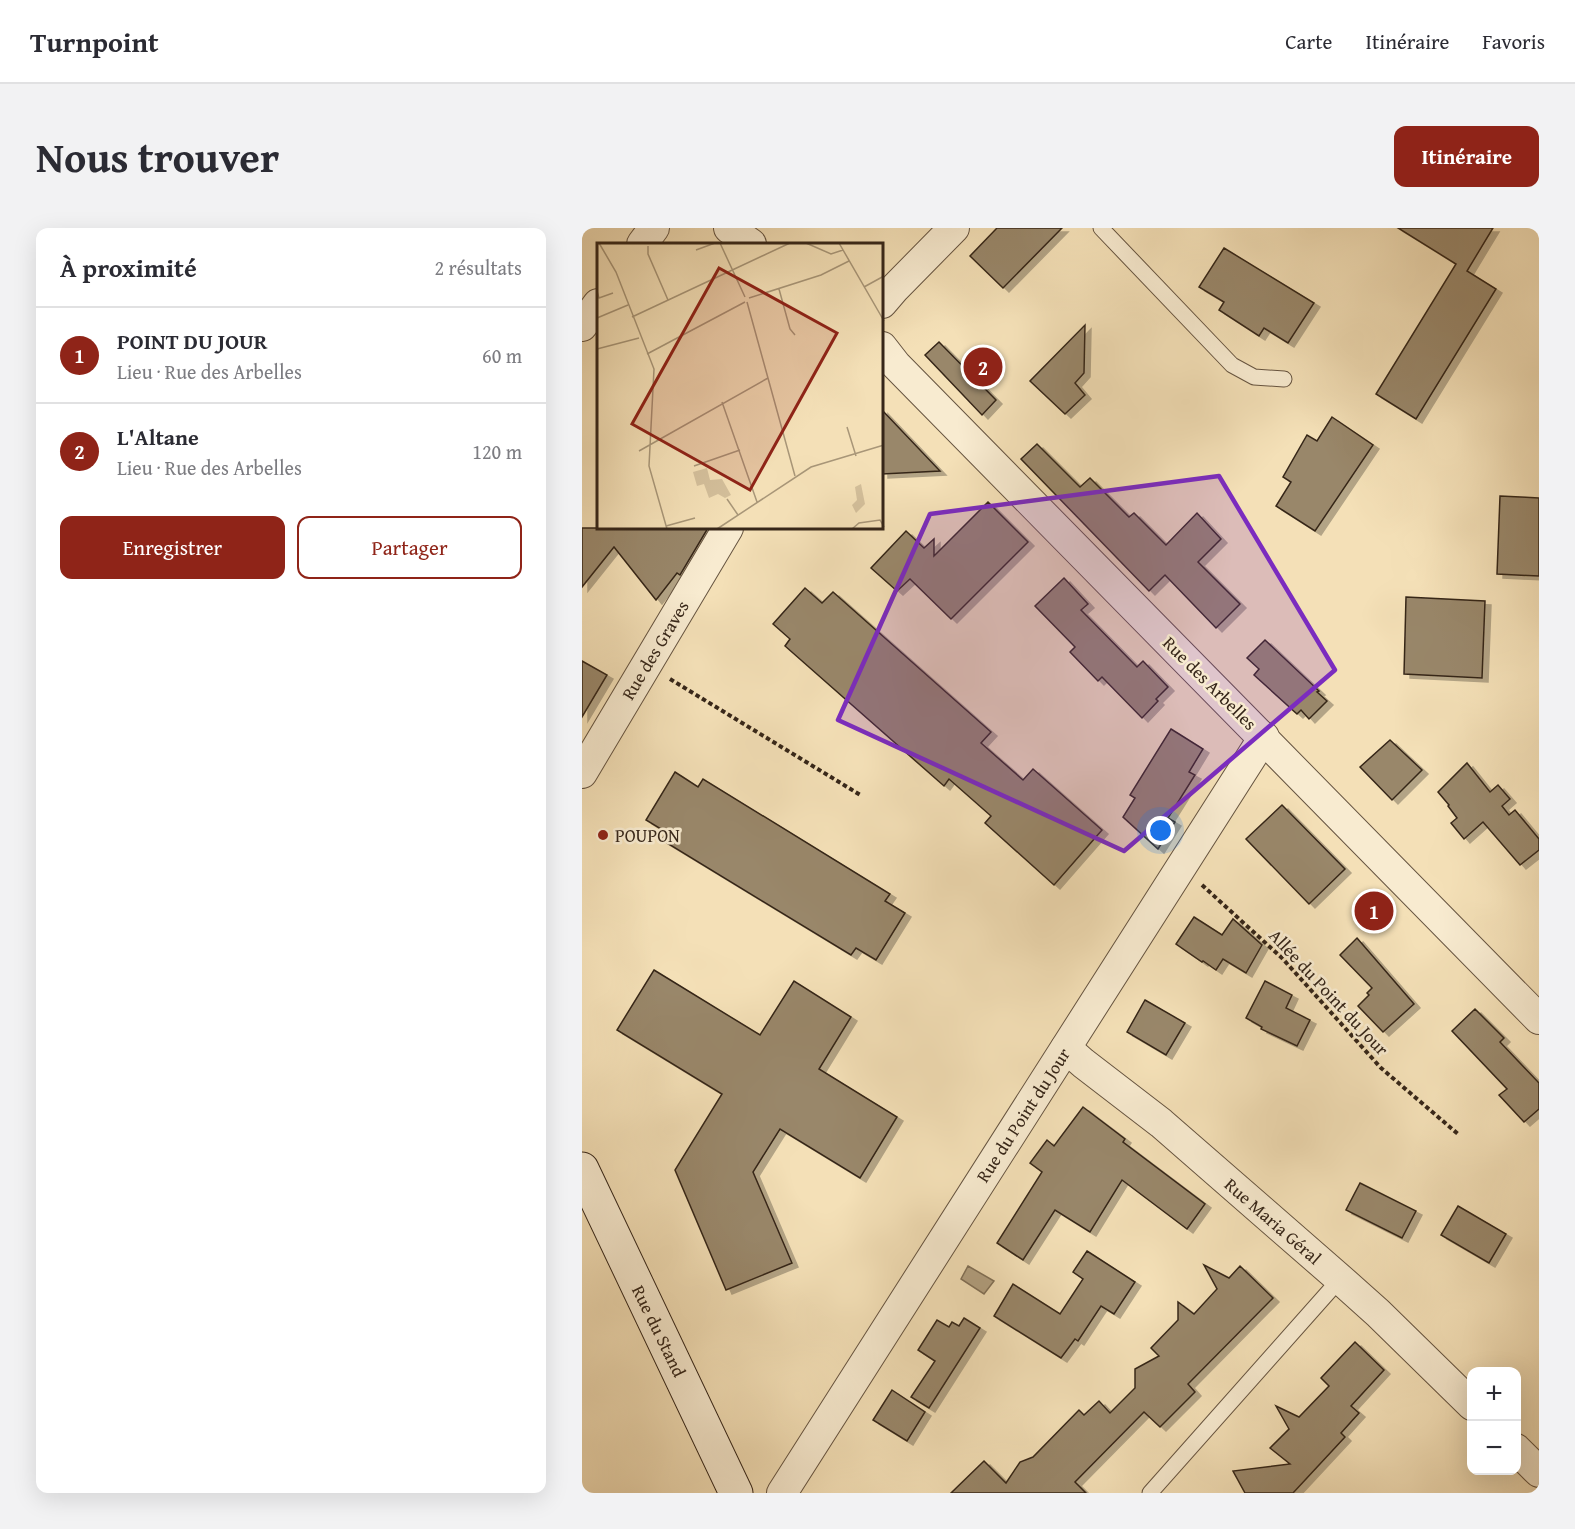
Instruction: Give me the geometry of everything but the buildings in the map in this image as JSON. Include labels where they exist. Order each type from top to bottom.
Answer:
[{"type":"street","points":[[643,243],[654,228]]},
{"type":"street","points":[[729,228],[750,243]]},
{"type":"street","points":[[884,301],[954,228]]},
{"type":"street","points":[[582,326],[597,305]]},
{"type":"street","name":"Rue des Arbelles","points":[[884,350],[896,365],[1539,1019]]},
{"type":"street","name":"Rue des Graves","points":[[582,773],[728,530]]},
{"type":"street","name":"Rue du Point du Jour","points":[[782,1493],[1264,737]]},
{"type":"street","name":"Rue Maria Géral","points":[[1066,1048],[1161,1123],[1340,1279],[1467,1400]]},
{"type":"street","name":"Rue du Stand","points":[[583,1173],[736,1493]]},
{"type":"street","points":[[1521,1454],[1539,1472]]},
{"type":"lane","points":[[1101,228],[1232,365],[1254,377],[1284,379]]},
{"type":"lane","points":[[1150,1493],[1340,1279]]},
{"type":"path","points":[[647,665],[862,796]]},
{"type":"path","name":"Allée du Point du Jour","points":[[1182,866],[1282,958],[1381,1068],[1458,1134]]},
{"type":"highlighted area","points":[[1219,476],[1335,670],[1124,851],[838,720],[930,514]]},
{"type":"shaded area","points":[[968,1266],[994,1281],[984,1294],[961,1279]]},
{"type":"place","name":"L'Altane","points":[[983,367]]},
{"type":"place","name":"POUPON","points":[[603,835]]},
{"type":"place","name":"POINT DU JOUR","points":[[1374,911]]}]
